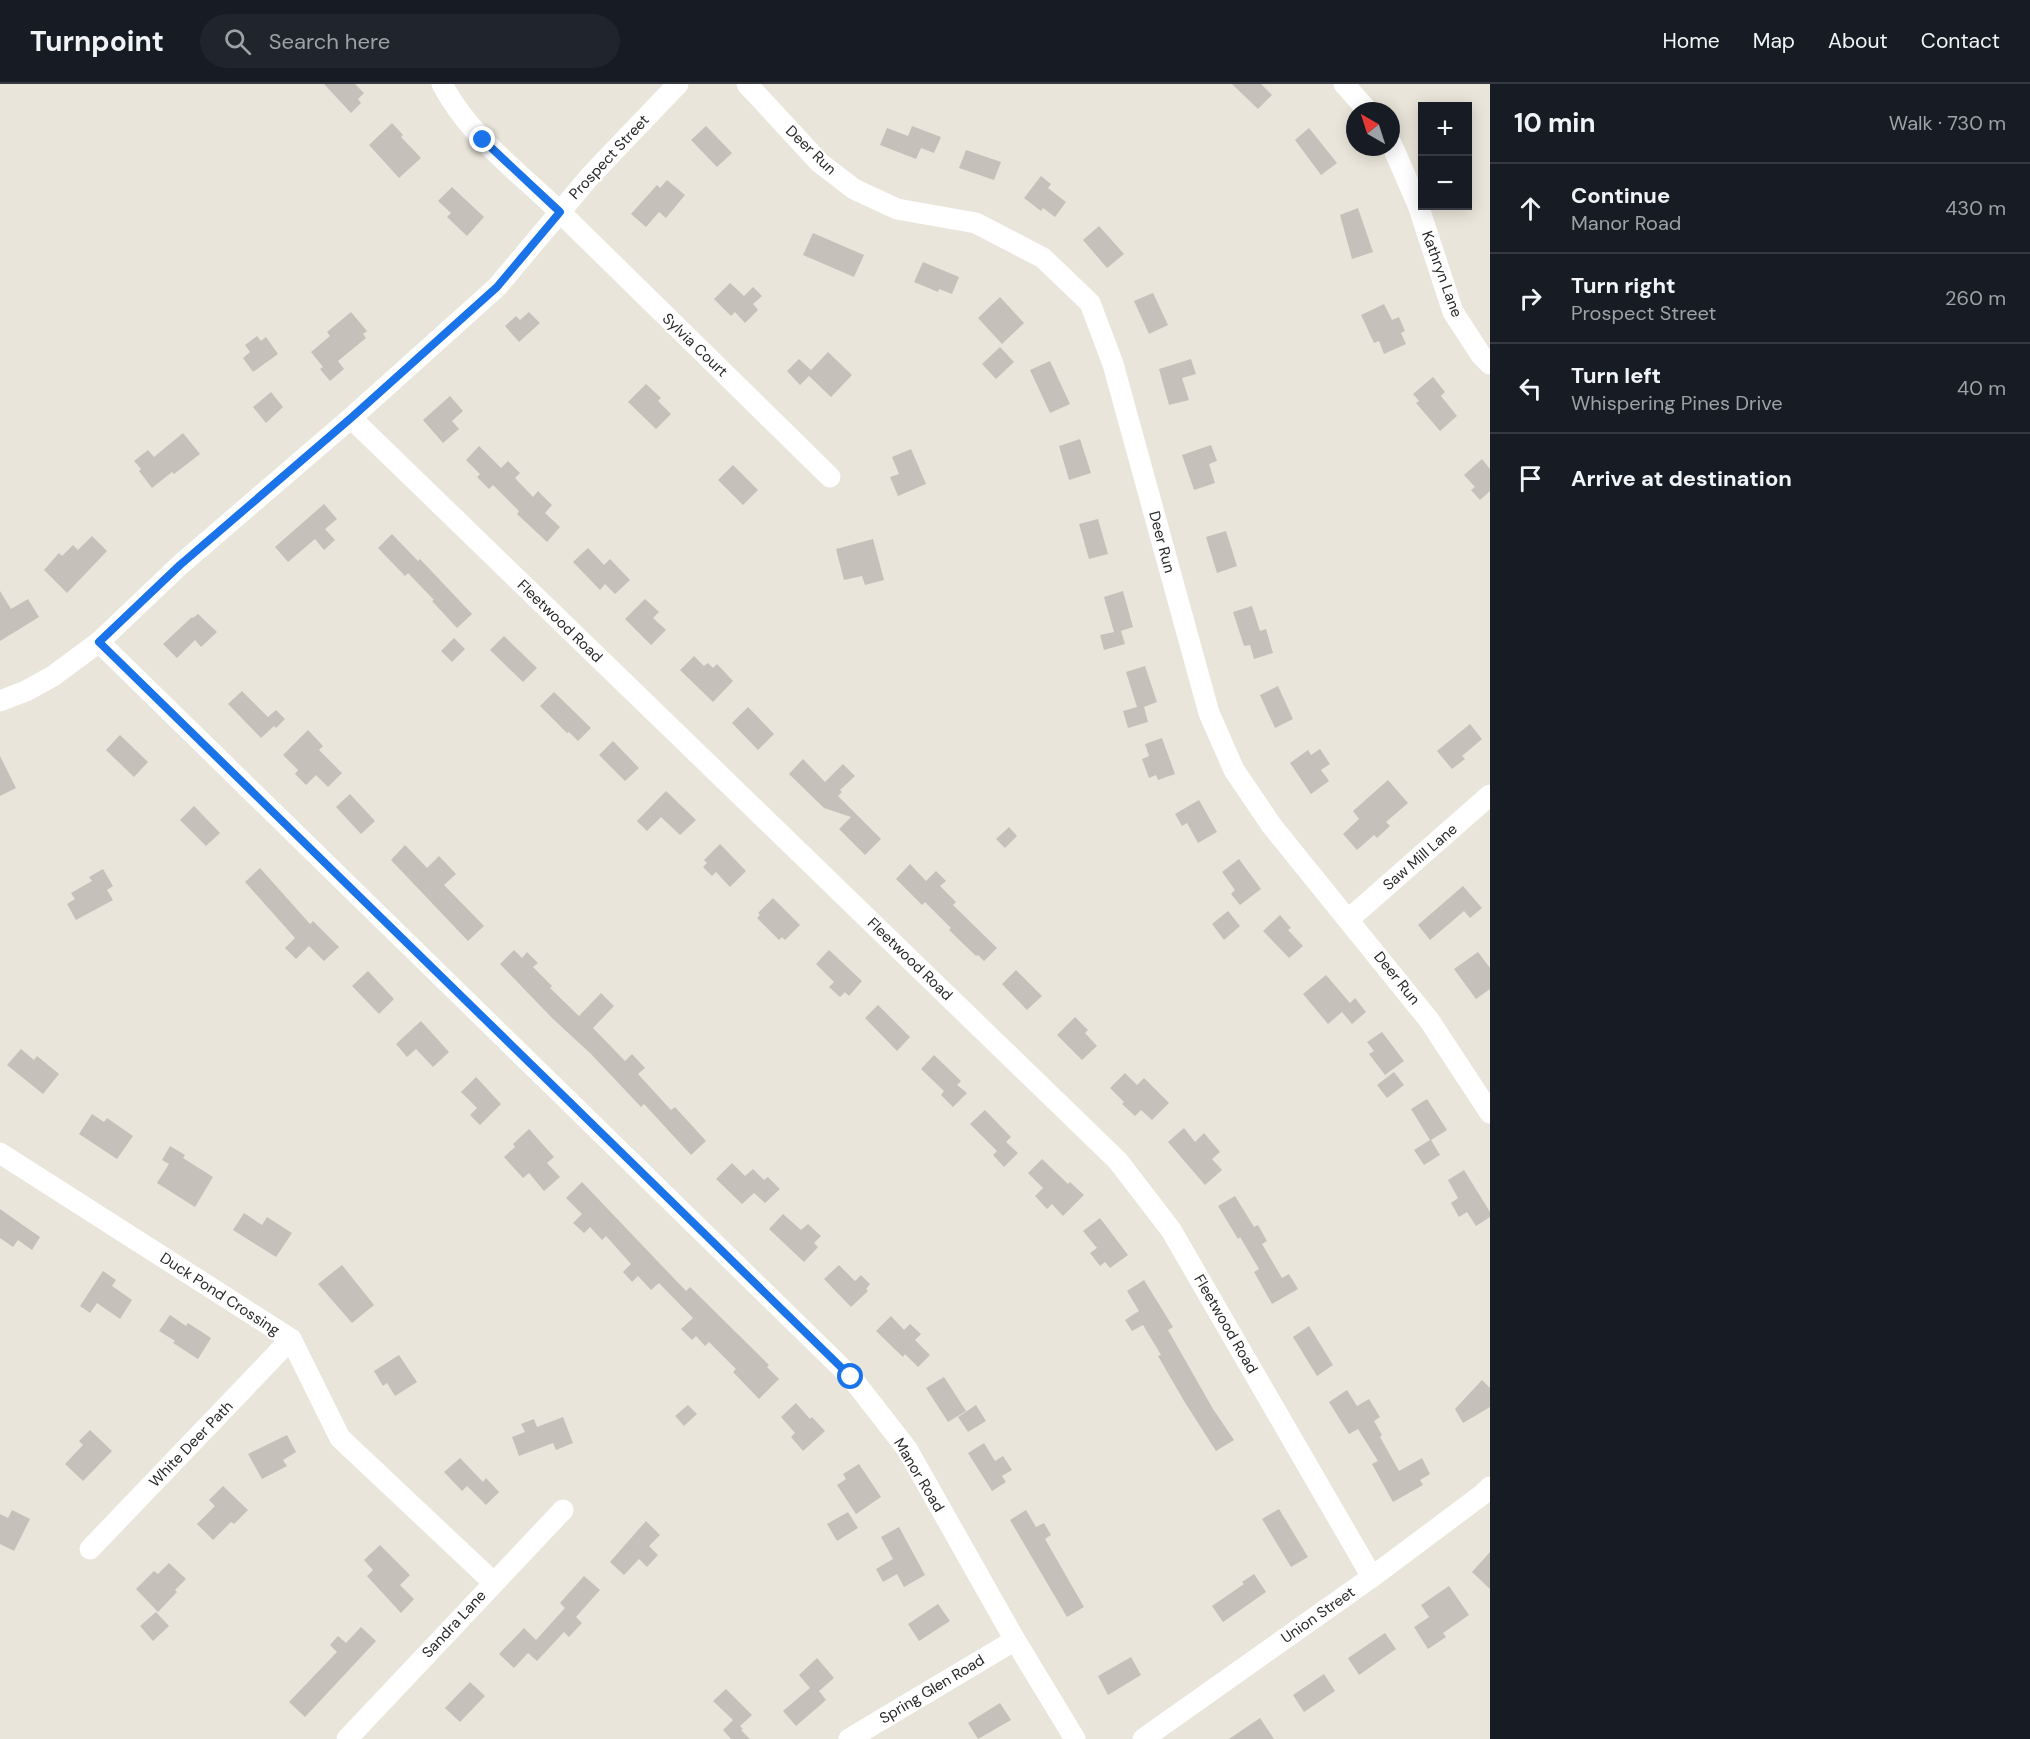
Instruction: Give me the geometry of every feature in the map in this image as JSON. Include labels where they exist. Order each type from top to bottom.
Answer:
[{"type":"street","name":"Sylvia Court","points":[[442,84],[460,115],[483,140],[560,212],[830,477]]},
{"type":"street","name":"Prospect Street","points":[[0,701],[26,691],[80,658],[180,565],[351,418],[497,287],[591,175],[678,84]]},
{"type":"street","name":"Deer Run","points":[[747,84],[820,163],[854,189],[897,208],[976,223],[1043,258],[1090,303],[1113,364],[1209,713],[1234,770],[1272,826],[1430,1020],[1490,1113]]},
{"type":"street","points":[[1344,84],[1360,102]]},
{"type":"street","name":"Kathryn Lane","points":[[1397,156],[1418,205],[1453,312],[1481,355],[1490,364]]},
{"type":"street","name":"Fleetwood Road","points":[[351,418],[1118,1161],[1171,1230],[1372,1577]]},
{"type":"street","name":"Manor Road","points":[[99,642],[851,1377],[907,1449],[1015,1640],[1075,1739]]},
{"type":"street","name":"Saw Mill Lane","points":[[1349,919],[1490,795]]},
{"type":"street","name":"Duck Pond Crossing","points":[[0,1154],[291,1339],[340,1438],[493,1582]]},
{"type":"street","name":"White Deer Path","points":[[90,1549],[291,1339]]},
{"type":"street","name":"Union Street","points":[[1143,1739],[1372,1577],[1484,1494],[1490,1486]]},
{"type":"street","name":"Sandra Lane","points":[[346,1739],[563,1509]]},
{"type":"street","name":"Spring Glen Road","points":[[849,1739],[1015,1640]]},
{"type":"building","points":[[324,84],[355,84],[364,93],[358,99],[361,103],[351,113]]},
{"type":"building","points":[[1232,84],[1261,84],[1272,95],[1258,109]]},
{"type":"building","points":[[392,123],[403,135],[401,137],[421,158],[399,178],[369,145]]},
{"type":"building","points":[[706,126],[732,153],[717,167],[691,140]]},
{"type":"building","points":[[912,126],[941,137],[934,153],[921,148],[916,159],[880,145],[887,128],[908,136]]},
{"type":"building","points":[[1309,128],[1337,163],[1321,175],[1295,140]]},
{"type":"building","points":[[966,150],[1001,162],[994,180],[959,168]]},
{"type":"building","points":[[1041,176],[1051,184],[1048,188],[1066,202],[1055,217],[1043,208],[1041,211],[1024,198]]},
{"type":"building","points":[[667,180],[685,195],[666,218],[659,212],[646,227],[631,214],[657,185],[660,188]]},
{"type":"building","points":[[452,187],[484,217],[467,236],[447,217],[451,213],[438,201]]},
{"type":"building","points":[[1358,208],[1373,252],[1352,259],[1340,215]]},
{"type":"building","points":[[1099,226],[1124,254],[1107,268],[1083,240]]},
{"type":"building","points":[[813,233],[864,255],[854,277],[803,255]]},
{"type":"building","points":[[923,262],[959,277],[952,294],[939,289],[938,292],[914,282]]},
{"type":"building","points":[[730,283],[744,296],[753,287],[762,296],[753,304],[758,310],[745,323],[735,312],[731,316],[714,299]]},
{"type":"building","points":[[1153,293],[1168,325],[1149,334],[1134,301]]},
{"type":"building","points":[[1000,297],[1024,323],[1002,344],[978,318]]},
{"type":"building","points":[[1384,304],[1392,320],[1399,317],[1405,331],[1401,333],[1406,344],[1384,354],[1379,341],[1374,343],[1361,315]]},
{"type":"building","points":[[351,312],[367,331],[363,334],[366,338],[338,361],[344,369],[330,381],[320,369],[323,367],[311,352],[330,336],[327,332]]},
{"type":"building","points":[[529,312],[540,323],[519,342],[505,326],[516,316],[520,320]]},
{"type":"building","points":[[257,336],[261,341],[266,337],[278,354],[253,372],[243,358],[250,352],[245,345]]},
{"type":"building","points":[[1000,347],[1014,362],[996,379],[982,364]]},
{"type":"building","points":[[828,352],[852,375],[831,397],[809,376],[800,385],[787,371],[799,359],[811,370]]},
{"type":"building","points":[[1191,359],[1196,374],[1182,378],[1189,400],[1169,405],[1159,369]]},
{"type":"building","points":[[1050,361],[1070,404],[1050,413],[1030,370]]},
{"type":"building","points":[[1433,377],[1445,392],[1441,396],[1457,416],[1440,431],[1416,403],[1419,401],[1413,394]]},
{"type":"building","points":[[646,384],[661,398],[658,401],[671,414],[656,429],[628,402]]},
{"type":"building","points":[[271,392],[283,407],[266,423],[253,407]]},
{"type":"building","points":[[450,396],[463,411],[452,421],[459,429],[443,443],[423,420]]},
{"type":"building","points":[[183,433],[200,454],[152,488],[134,461],[148,450],[154,457]]},
{"type":"building","points":[[1080,439],[1091,473],[1069,480],[1059,446]]},
{"type":"building","points":[[1211,445],[1217,461],[1209,464],[1215,483],[1194,490],[1182,455]]},
{"type":"building","points":[[479,446],[501,468],[508,461],[520,473],[515,478],[533,497],[538,491],[552,505],[545,513],[560,527],[547,542],[517,514],[519,511],[493,485],[489,489],[477,477],[480,474],[466,460]]},
{"type":"building","points":[[911,449],[926,484],[898,496],[890,477],[899,474],[892,457]]},
{"type":"building","points":[[1482,459],[1490,469],[1490,491],[1480,500],[1471,490],[1475,487],[1464,475]]},
{"type":"building","points":[[733,465],[758,490],[743,505],[718,480]]},
{"type":"building","points":[[324,504],[337,519],[325,529],[335,540],[324,550],[315,539],[288,562],[275,547]]},
{"type":"building","points":[[1098,519],[1108,554],[1089,559],[1079,524]]},
{"type":"building","points":[[1226,531],[1237,566],[1217,573],[1206,537]]},
{"type":"building","points":[[392,534],[418,561],[420,559],[472,614],[457,628],[408,573],[405,576],[378,548]]},
{"type":"building","points":[[92,536],[107,551],[67,593],[44,570],[59,553],[62,556],[73,545],[78,550]]},
{"type":"building","points":[[873,539],[884,580],[865,585],[862,576],[844,580],[836,549]]},
{"type":"building","points":[[588,548],[604,565],[610,559],[630,580],[615,594],[605,584],[600,590],[573,562]]},
{"type":"building","points":[[0,591],[11,609],[28,599],[39,617],[0,641]]},
{"type":"building","points":[[1123,591],[1133,627],[1121,631],[1125,644],[1104,650],[1100,635],[1114,632],[1104,597]]},
{"type":"building","points":[[645,599],[659,612],[653,618],[666,630],[651,645],[625,619]]},
{"type":"building","points":[[1252,606],[1260,631],[1266,629],[1273,653],[1254,659],[1250,645],[1244,646],[1233,612]]},
{"type":"building","points":[[198,614],[217,632],[201,647],[195,640],[177,658],[163,644]]},
{"type":"building","points":[[504,636],[537,668],[523,682],[490,650]]},
{"type":"building","points":[[454,638],[465,649],[452,662],[441,651]]},
{"type":"building","points":[[694,656],[704,666],[708,663],[713,668],[717,664],[733,681],[713,702],[680,670]]},
{"type":"building","points":[[1145,666],[1157,702],[1144,707],[1148,722],[1128,728],[1123,711],[1137,707],[1126,672]]},
{"type":"building","points":[[1278,686],[1293,719],[1275,728],[1260,695]]},
{"type":"building","points":[[242,691],[268,717],[276,710],[285,719],[261,738],[228,704]]},
{"type":"building","points":[[554,692],[591,728],[578,741],[540,706]]},
{"type":"building","points":[[748,707],[774,734],[758,750],[732,723]]},
{"type":"building","points":[[1470,724],[1482,739],[1462,756],[1465,759],[1452,769],[1437,751]]},
{"type":"building","points":[[308,730],[323,746],[319,750],[342,773],[328,787],[316,775],[306,785],[295,774],[298,770],[283,755]]},
{"type":"building","points":[[120,735],[148,762],[134,777],[106,750]]},
{"type":"building","points":[[1162,738],[1175,774],[1158,780],[1156,775],[1149,778],[1142,759],[1149,756],[1145,744]]},
{"type":"building","points":[[613,741],[639,768],[625,781],[599,755]]},
{"type":"building","points":[[1320,749],[1330,764],[1321,770],[1329,781],[1311,794],[1290,763],[1308,750],[1311,755]]},
{"type":"building","points":[[0,756],[16,788],[0,796]]},
{"type":"building","points":[[803,759],[825,782],[843,764],[855,776],[840,790],[842,792],[838,796],[881,839],[865,855],[839,829],[851,817],[824,808],[789,774]]},
{"type":"building","points":[[1388,780],[1408,803],[1386,822],[1390,826],[1377,838],[1374,835],[1357,850],[1343,834],[1359,819],[1353,811]]},
{"type":"building","points":[[666,791],[696,820],[680,835],[661,817],[647,831],[637,821]]},
{"type":"building","points":[[350,794],[375,821],[361,834],[336,807]]},
{"type":"building","points":[[1199,800],[1217,832],[1198,843],[1187,823],[1182,826],[1175,814]]},
{"type":"building","points":[[194,806],[220,833],[206,846],[180,820]]},
{"type":"building","points":[[1009,827],[1017,836],[1005,848],[996,839]]},
{"type":"building","points":[[720,844],[746,871],[730,887],[716,872],[712,876],[703,867],[707,863],[704,860]]},
{"type":"building","points":[[405,845],[427,868],[439,856],[456,874],[444,885],[484,926],[468,941],[391,860]]},
{"type":"building","points":[[1239,859],[1261,889],[1240,905],[1231,894],[1235,890],[1222,872]]},
{"type":"building","points":[[910,864],[926,881],[936,871],[946,881],[940,886],[956,902],[953,905],[997,948],[984,961],[949,930],[951,928],[925,902],[922,905],[896,879]]},
{"type":"building","points":[[260,868],[310,924],[313,921],[339,947],[324,961],[309,946],[296,959],[285,948],[295,938],[245,882]]},
{"type":"building","points":[[103,869],[113,886],[107,890],[113,900],[76,920],[67,904],[75,899],[71,893],[92,881],[89,877]]},
{"type":"building","points":[[1463,886],[1482,908],[1470,918],[1464,911],[1430,940],[1418,925]]},
{"type":"building","points":[[773,898],[800,925],[785,940],[782,937],[779,940],[757,918],[760,915],[758,913]]},
{"type":"building","points":[[1228,911],[1240,926],[1224,940],[1212,924]]},
{"type":"building","points":[[1280,915],[1291,928],[1288,930],[1303,946],[1289,958],[1263,931]]},
{"type":"building","points":[[514,950],[522,958],[527,952],[538,963],[533,967],[552,986],[550,988],[579,1016],[601,993],[614,1006],[593,1028],[625,1061],[632,1054],[645,1068],[638,1074],[671,1110],[675,1107],[706,1141],[691,1155],[644,1104],[641,1107],[500,964]]},
{"type":"building","points":[[829,950],[862,981],[849,996],[845,992],[840,997],[829,987],[834,982],[816,964]]},
{"type":"building","points":[[1478,952],[1490,968],[1490,989],[1476,999],[1454,969]]},
{"type":"building","points":[[1016,970],[1042,996],[1027,1010],[1002,984]]},
{"type":"building","points":[[368,971],[394,999],[379,1014],[352,986]]},
{"type":"building","points":[[1326,975],[1350,1003],[1355,998],[1366,1012],[1352,1024],[1342,1012],[1328,1024],[1303,994]]},
{"type":"building","points":[[878,1005],[910,1037],[897,1051],[865,1018]]},
{"type":"building","points":[[1075,1017],[1088,1030],[1085,1033],[1097,1046],[1082,1060],[1057,1035]]},
{"type":"building","points":[[421,1021],[449,1052],[433,1067],[416,1049],[407,1057],[396,1044]]},
{"type":"building","points":[[1382,1032],[1404,1061],[1385,1075],[1369,1054],[1374,1051],[1367,1042]]},
{"type":"building","points":[[21,1049],[34,1060],[37,1056],[59,1074],[43,1094],[7,1065]]},
{"type":"building","points":[[934,1055],[961,1081],[957,1085],[967,1093],[953,1107],[941,1095],[944,1091],[921,1069]]},
{"type":"building","points":[[1394,1072],[1404,1085],[1387,1098],[1377,1085]]},
{"type":"building","points":[[1125,1073],[1137,1085],[1144,1078],[1169,1103],[1152,1120],[1141,1110],[1135,1116],[1110,1088]]},
{"type":"building","points":[[476,1077],[501,1104],[480,1125],[470,1115],[477,1108],[461,1092]]},
{"type":"building","points":[[1427,1099],[1447,1130],[1431,1140],[1440,1155],[1424,1165],[1414,1150],[1430,1140],[1411,1109]]},
{"type":"building","points":[[985,1110],[1011,1137],[1006,1142],[1018,1153],[1004,1167],[993,1155],[997,1151],[970,1124]]},
{"type":"building","points":[[92,1114],[104,1122],[107,1118],[133,1136],[117,1159],[79,1134]]},
{"type":"building","points":[[1184,1128],[1195,1142],[1204,1133],[1220,1152],[1212,1159],[1222,1170],[1205,1185],[1168,1142]]},
{"type":"building","points":[[529,1129],[554,1157],[547,1163],[560,1177],[544,1191],[529,1173],[523,1178],[504,1157],[515,1147],[513,1144]]},
{"type":"building","points":[[170,1146],[185,1155],[183,1158],[213,1177],[195,1207],[157,1183],[169,1164],[162,1160]]},
{"type":"building","points":[[1042,1159],[1068,1184],[1070,1182],[1084,1195],[1063,1216],[1052,1204],[1047,1209],[1035,1196],[1043,1188],[1028,1173]]},
{"type":"building","points":[[732,1163],[745,1176],[753,1169],[764,1180],[768,1177],[780,1189],[765,1203],[754,1193],[742,1204],[716,1179]]},
{"type":"building","points":[[1464,1170],[1490,1212],[1490,1217],[1476,1226],[1467,1212],[1459,1217],[1451,1203],[1458,1198],[1448,1180]]},
{"type":"building","points":[[582,1182],[686,1291],[690,1287],[769,1365],[767,1367],[779,1379],[759,1399],[733,1372],[736,1369],[709,1342],[705,1346],[696,1336],[692,1340],[681,1329],[693,1318],[659,1283],[651,1290],[638,1276],[632,1282],[623,1272],[631,1264],[606,1236],[602,1240],[590,1227],[584,1233],[573,1223],[582,1214],[566,1198]]},
{"type":"building","points":[[1235,1196],[1254,1227],[1258,1225],[1267,1241],[1262,1244],[1282,1278],[1289,1274],[1298,1289],[1272,1304],[1254,1272],[1259,1269],[1218,1206]]},
{"type":"building","points":[[0,1209],[40,1237],[32,1250],[18,1240],[13,1247],[0,1238]]},
{"type":"building","points":[[244,1213],[262,1225],[267,1217],[292,1233],[276,1257],[233,1230]]},
{"type":"building","points":[[783,1214],[801,1230],[808,1224],[821,1236],[814,1243],[818,1247],[804,1262],[769,1229]]},
{"type":"building","points":[[1100,1218],[1128,1255],[1110,1268],[1105,1262],[1100,1266],[1090,1253],[1097,1248],[1083,1231]]},
{"type":"building","points":[[342,1265],[374,1305],[352,1323],[318,1284]]},
{"type":"building","points":[[839,1265],[855,1281],[861,1275],[870,1284],[866,1289],[868,1291],[851,1307],[824,1279]]},
{"type":"building","points":[[103,1271],[116,1280],[112,1286],[132,1300],[120,1319],[97,1303],[90,1313],[80,1306]]},
{"type":"building","points":[[1144,1280],[1173,1327],[1168,1330],[1213,1409],[1234,1440],[1216,1451],[1184,1401],[1143,1325],[1132,1331],[1125,1320],[1139,1311],[1127,1291]]},
{"type":"building","points":[[170,1315],[186,1326],[188,1323],[211,1338],[198,1359],[159,1331]]},
{"type":"building","points":[[891,1316],[904,1330],[910,1324],[921,1334],[915,1340],[930,1355],[918,1367],[905,1354],[903,1357],[876,1331]]},
{"type":"building","points":[[1309,1326],[1333,1365],[1317,1376],[1293,1337]]},
{"type":"building","points":[[399,1355],[417,1382],[395,1396],[387,1383],[383,1386],[374,1371]]},
{"type":"building","points":[[944,1377],[966,1411],[948,1422],[926,1388]]},
{"type":"building","points":[[1482,1380],[1490,1388],[1490,1407],[1463,1423],[1455,1409]]},
{"type":"building","points":[[1347,1390],[1357,1406],[1369,1399],[1380,1417],[1374,1421],[1382,1435],[1380,1437],[1399,1471],[1422,1458],[1430,1474],[1420,1480],[1423,1485],[1393,1502],[1372,1464],[1378,1461],[1358,1429],[1349,1434],[1329,1402]]},
{"type":"building","points":[[796,1403],[825,1431],[803,1451],[791,1437],[795,1433],[781,1417]]},
{"type":"building","points":[[688,1405],[697,1414],[684,1426],[675,1416]]},
{"type":"building","points":[[976,1405],[986,1421],[968,1432],[958,1417]]},
{"type":"building","points":[[563,1417],[573,1443],[556,1450],[553,1443],[519,1456],[512,1437],[525,1432],[521,1424],[534,1419],[537,1427]]},
{"type":"building","points":[[90,1430],[112,1451],[83,1481],[65,1464],[83,1445],[79,1441]]},
{"type":"building","points":[[287,1435],[296,1452],[283,1460],[287,1466],[262,1479],[248,1454]]},
{"type":"building","points":[[984,1443],[995,1461],[1003,1456],[1012,1470],[1002,1476],[1006,1482],[992,1491],[968,1453]]},
{"type":"building","points":[[460,1458],[483,1482],[486,1478],[499,1492],[486,1505],[467,1486],[462,1491],[444,1472]]},
{"type":"building","points":[[859,1464],[881,1497],[856,1514],[837,1485],[846,1479],[843,1474]]},
{"type":"building","points":[[223,1486],[248,1510],[234,1524],[231,1522],[213,1540],[197,1524],[215,1506],[209,1500]]},
{"type":"building","points":[[1279,1509],[1308,1557],[1291,1567],[1262,1519]]},
{"type":"building","points":[[12,1510],[30,1519],[14,1551],[0,1544],[0,1514],[8,1518]]},
{"type":"building","points":[[1026,1510],[1036,1527],[1044,1523],[1051,1535],[1045,1539],[1084,1607],[1067,1617],[1010,1520]]},
{"type":"building","points":[[848,1512],[858,1528],[837,1541],[827,1524]]},
{"type":"building","points":[[646,1521],[660,1535],[649,1546],[658,1555],[647,1567],[639,1559],[624,1575],[610,1562]]},
{"type":"building","points":[[899,1527],[925,1575],[904,1587],[897,1574],[883,1582],[876,1569],[893,1559],[881,1537]]},
{"type":"building","points":[[380,1545],[410,1575],[400,1585],[414,1599],[401,1613],[367,1576],[373,1570],[364,1560]]},
{"type":"building","points":[[1490,1552],[1490,1589],[1472,1572]]},
{"type":"building","points":[[169,1563],[186,1579],[158,1612],[136,1589],[154,1571],[158,1574]]},
{"type":"building","points":[[1254,1574],[1266,1592],[1223,1622],[1212,1606],[1244,1584],[1242,1582]]},
{"type":"building","points":[[584,1576],[600,1590],[576,1617],[582,1623],[569,1637],[564,1632],[537,1661],[528,1653],[514,1668],[499,1654],[524,1628],[536,1640],[565,1608],[560,1603]]},
{"type":"building","points":[[1449,1586],[1469,1615],[1443,1633],[1446,1637],[1428,1649],[1414,1627],[1429,1617],[1421,1605]]},
{"type":"building","points":[[938,1604],[950,1621],[919,1641],[908,1624]]},
{"type":"building","points":[[156,1612],[169,1626],[153,1641],[140,1626]]},
{"type":"building","points":[[361,1627],[376,1641],[305,1717],[289,1702],[337,1652],[330,1645],[338,1636],[346,1643]]},
{"type":"building","points":[[1385,1633],[1396,1649],[1359,1675],[1348,1658]]},
{"type":"building","points":[[1131,1657],[1141,1675],[1108,1695],[1098,1676]]},
{"type":"building","points":[[817,1658],[834,1678],[819,1691],[826,1700],[796,1726],[783,1711],[810,1688],[799,1675]]},
{"type":"building","points":[[1324,1674],[1335,1691],[1304,1712],[1293,1695]]},
{"type":"building","points":[[470,1682],[485,1696],[460,1722],[445,1708]]},
{"type":"building","points":[[726,1689],[752,1715],[740,1726],[750,1739],[731,1739],[723,1730],[733,1720],[713,1701]]},
{"type":"building","points":[[1000,1703],[1011,1720],[978,1739],[968,1723]]},
{"type":"building","points":[[1260,1718],[1274,1739],[1229,1739]]},
{"type":"route","points":[[483,140],[560,212],[497,287],[351,418],[180,565],[99,642],[851,1377]]}]
